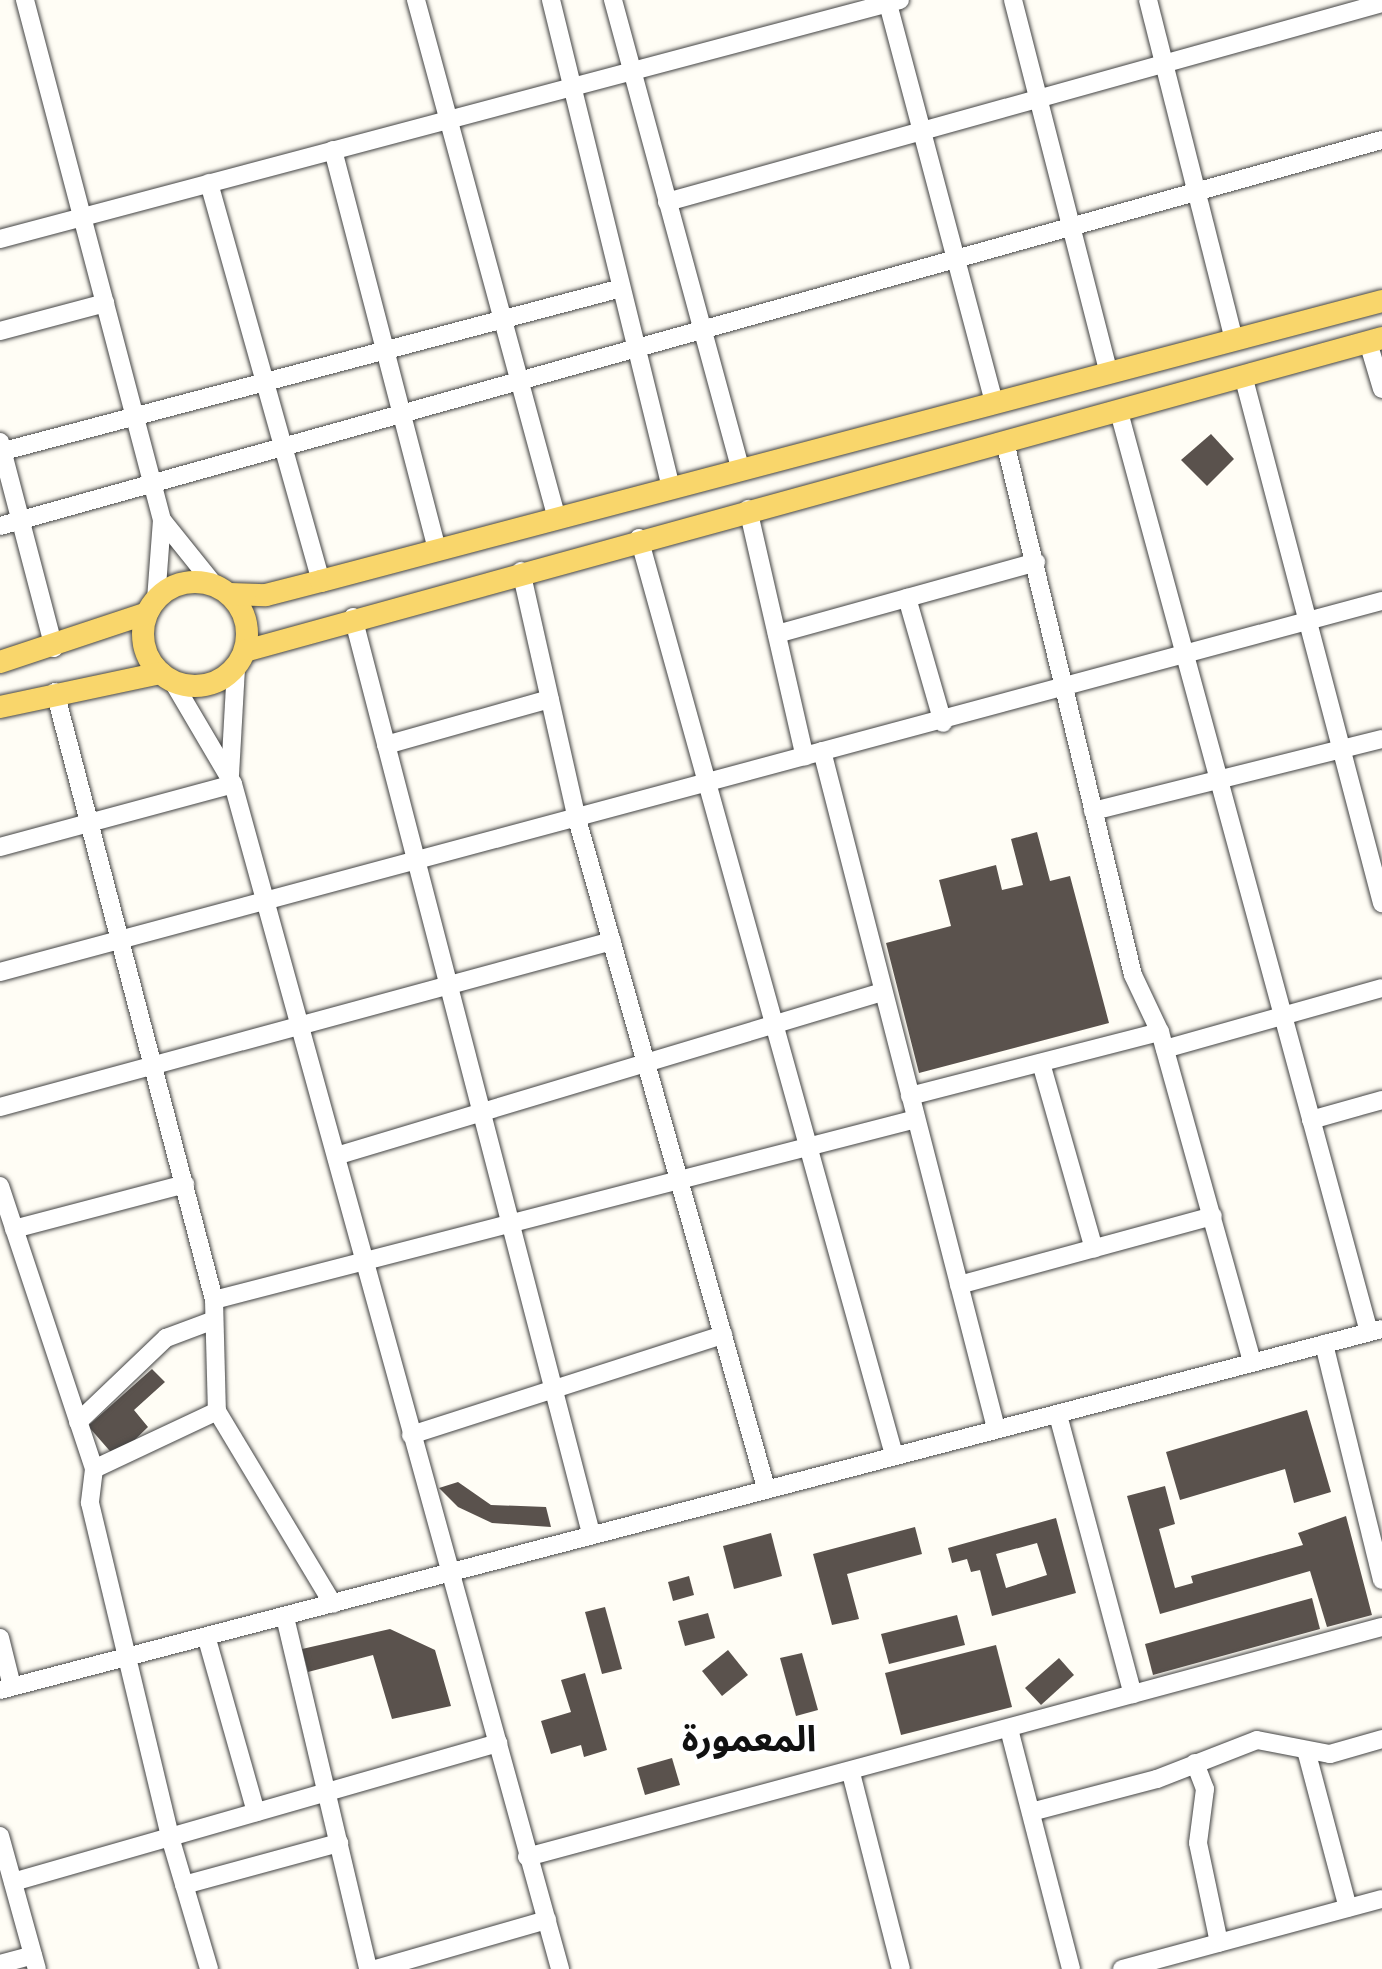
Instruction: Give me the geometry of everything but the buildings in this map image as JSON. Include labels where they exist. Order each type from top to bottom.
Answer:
[{"type":"main road","points":[[0,662],[54,648],[152,606],[183,583],[266,595],[1382,301]]},
{"type":"main road","points":[[0,707],[55,692],[166,678],[207,685],[240,659],[353,617],[639,538],[1244,379],[1375,340]]},
{"type":"main road","points":[[222,590],[246,621],[240,659]]},
{"type":"main road","points":[[152,606],[144,645],[166,678]]},
{"type":"street","points":[[25,0],[162,520],[152,606]]},
{"type":"street","points":[[416,0],[557,519]]},
{"type":"street","points":[[551,0],[567,87],[671,488]]},
{"type":"street","points":[[613,0],[741,470]]},
{"type":"street","points":[[1013,0],[1108,371]]},
{"type":"street","points":[[1148,0],[1234,339]]},
{"type":"street","points":[[0,239],[892,1],[922,132],[994,403]]},
{"type":"street","points":[[667,202],[1382,3]]},
{"type":"street","points":[[0,526],[1382,140]]},
{"type":"street","points":[[333,150],[437,550]]},
{"type":"street","points":[[209,183],[321,581]]},
{"type":"street","points":[[54,648],[1,449],[263,379],[503,324],[618,289]]},
{"type":"street","points":[[0,331],[105,303]]},
{"type":"street","points":[[1375,340],[1382,389]]},
{"type":"street","points":[[1244,379],[1341,748],[1377,865],[1382,903]]},
{"type":"street","points":[[0,1638],[6,1688],[207,1639],[451,1569],[1376,1331],[1311,1120],[1119,412]]},
{"type":"street","points":[[1005,442],[1067,687],[1133,975],[1163,1040],[1252,1362]]},
{"type":"street","points":[[748,509],[777,634],[882,992],[996,1428]]},
{"type":"street","points":[[162,520],[222,590]]},
{"type":"street","points":[[639,538],[703,784],[894,1455]]},
{"type":"street","points":[[777,634],[1036,562]]},
{"type":"street","points":[[521,571],[577,819],[766,1488]]},
{"type":"street","points":[[907,598],[943,723]]},
{"type":"street","points":[[0,972],[415,857],[577,819],[814,754],[943,723],[1185,651],[1308,617],[1382,601]]},
{"type":"street","points":[[353,617],[591,1533]]},
{"type":"street","points":[[231,780],[240,659]]},
{"type":"street","points":[[166,678],[231,780],[267,897],[300,1029],[560,1969]]},
{"type":"street","points":[[55,692],[118,939],[156,1066],[214,1300],[217,1411],[333,1604]]},
{"type":"street","points":[[386,745],[550,699]]},
{"type":"street","points":[[1093,811],[1382,739]]},
{"type":"street","points":[[0,847],[88,824],[231,780]]},
{"type":"street","points":[[0,1107],[300,1029],[612,941]]},
{"type":"street","points":[[910,1096],[1041,1063],[1283,1015],[1382,988]]},
{"type":"street","points":[[336,1156],[882,992]]},
{"type":"street","points":[[1041,1063],[1094,1249]]},
{"type":"street","points":[[1311,1120],[1382,1100]]},
{"type":"street","points":[[214,1300],[916,1119]]},
{"type":"street","points":[[14,1229],[185,1184]]},
{"type":"street","points":[[0,1186],[94,1469],[90,1503],[170,1837],[209,1969]]},
{"type":"street","points":[[959,1285],[1213,1216]]},
{"type":"street","points":[[78,1422],[166,1338],[214,1320]]},
{"type":"street","points":[[411,1435],[723,1335]]},
{"type":"street","points":[[1324,1344],[1382,1580]]},
{"type":"street","points":[[94,1469],[217,1411]]},
{"type":"street","points":[[1058,1415],[1133,1694]]},
{"type":"street","points":[[285,1617],[368,1969]]},
{"type":"street","points":[[527,1857],[851,1773],[1382,1627]]},
{"type":"street","points":[[207,1639],[256,1812]]},
{"type":"street","points":[[1009,1729],[1071,1969]]},
{"type":"street","points":[[1031,1812],[1195,1763],[1257,1740],[1307,1754],[1382,1739]]},
{"type":"street","points":[[13,1882],[498,1743]]},
{"type":"street","points":[[1307,1754],[1348,1908]]},
{"type":"street","points":[[1195,1763],[1205,1789],[1198,1843],[1219,1943]]},
{"type":"street","points":[[851,1773],[901,1969]]},
{"type":"street","points":[[0,1836],[35,1962],[0,1964]]},
{"type":"street","points":[[184,1885],[339,1843]]},
{"type":"street","points":[[1122,1969],[1382,1899]]},
{"type":"street","points":[[376,1969],[547,1920]]},
{"type":"district","name":"المعمورة","points":[[749,1736]]}]
